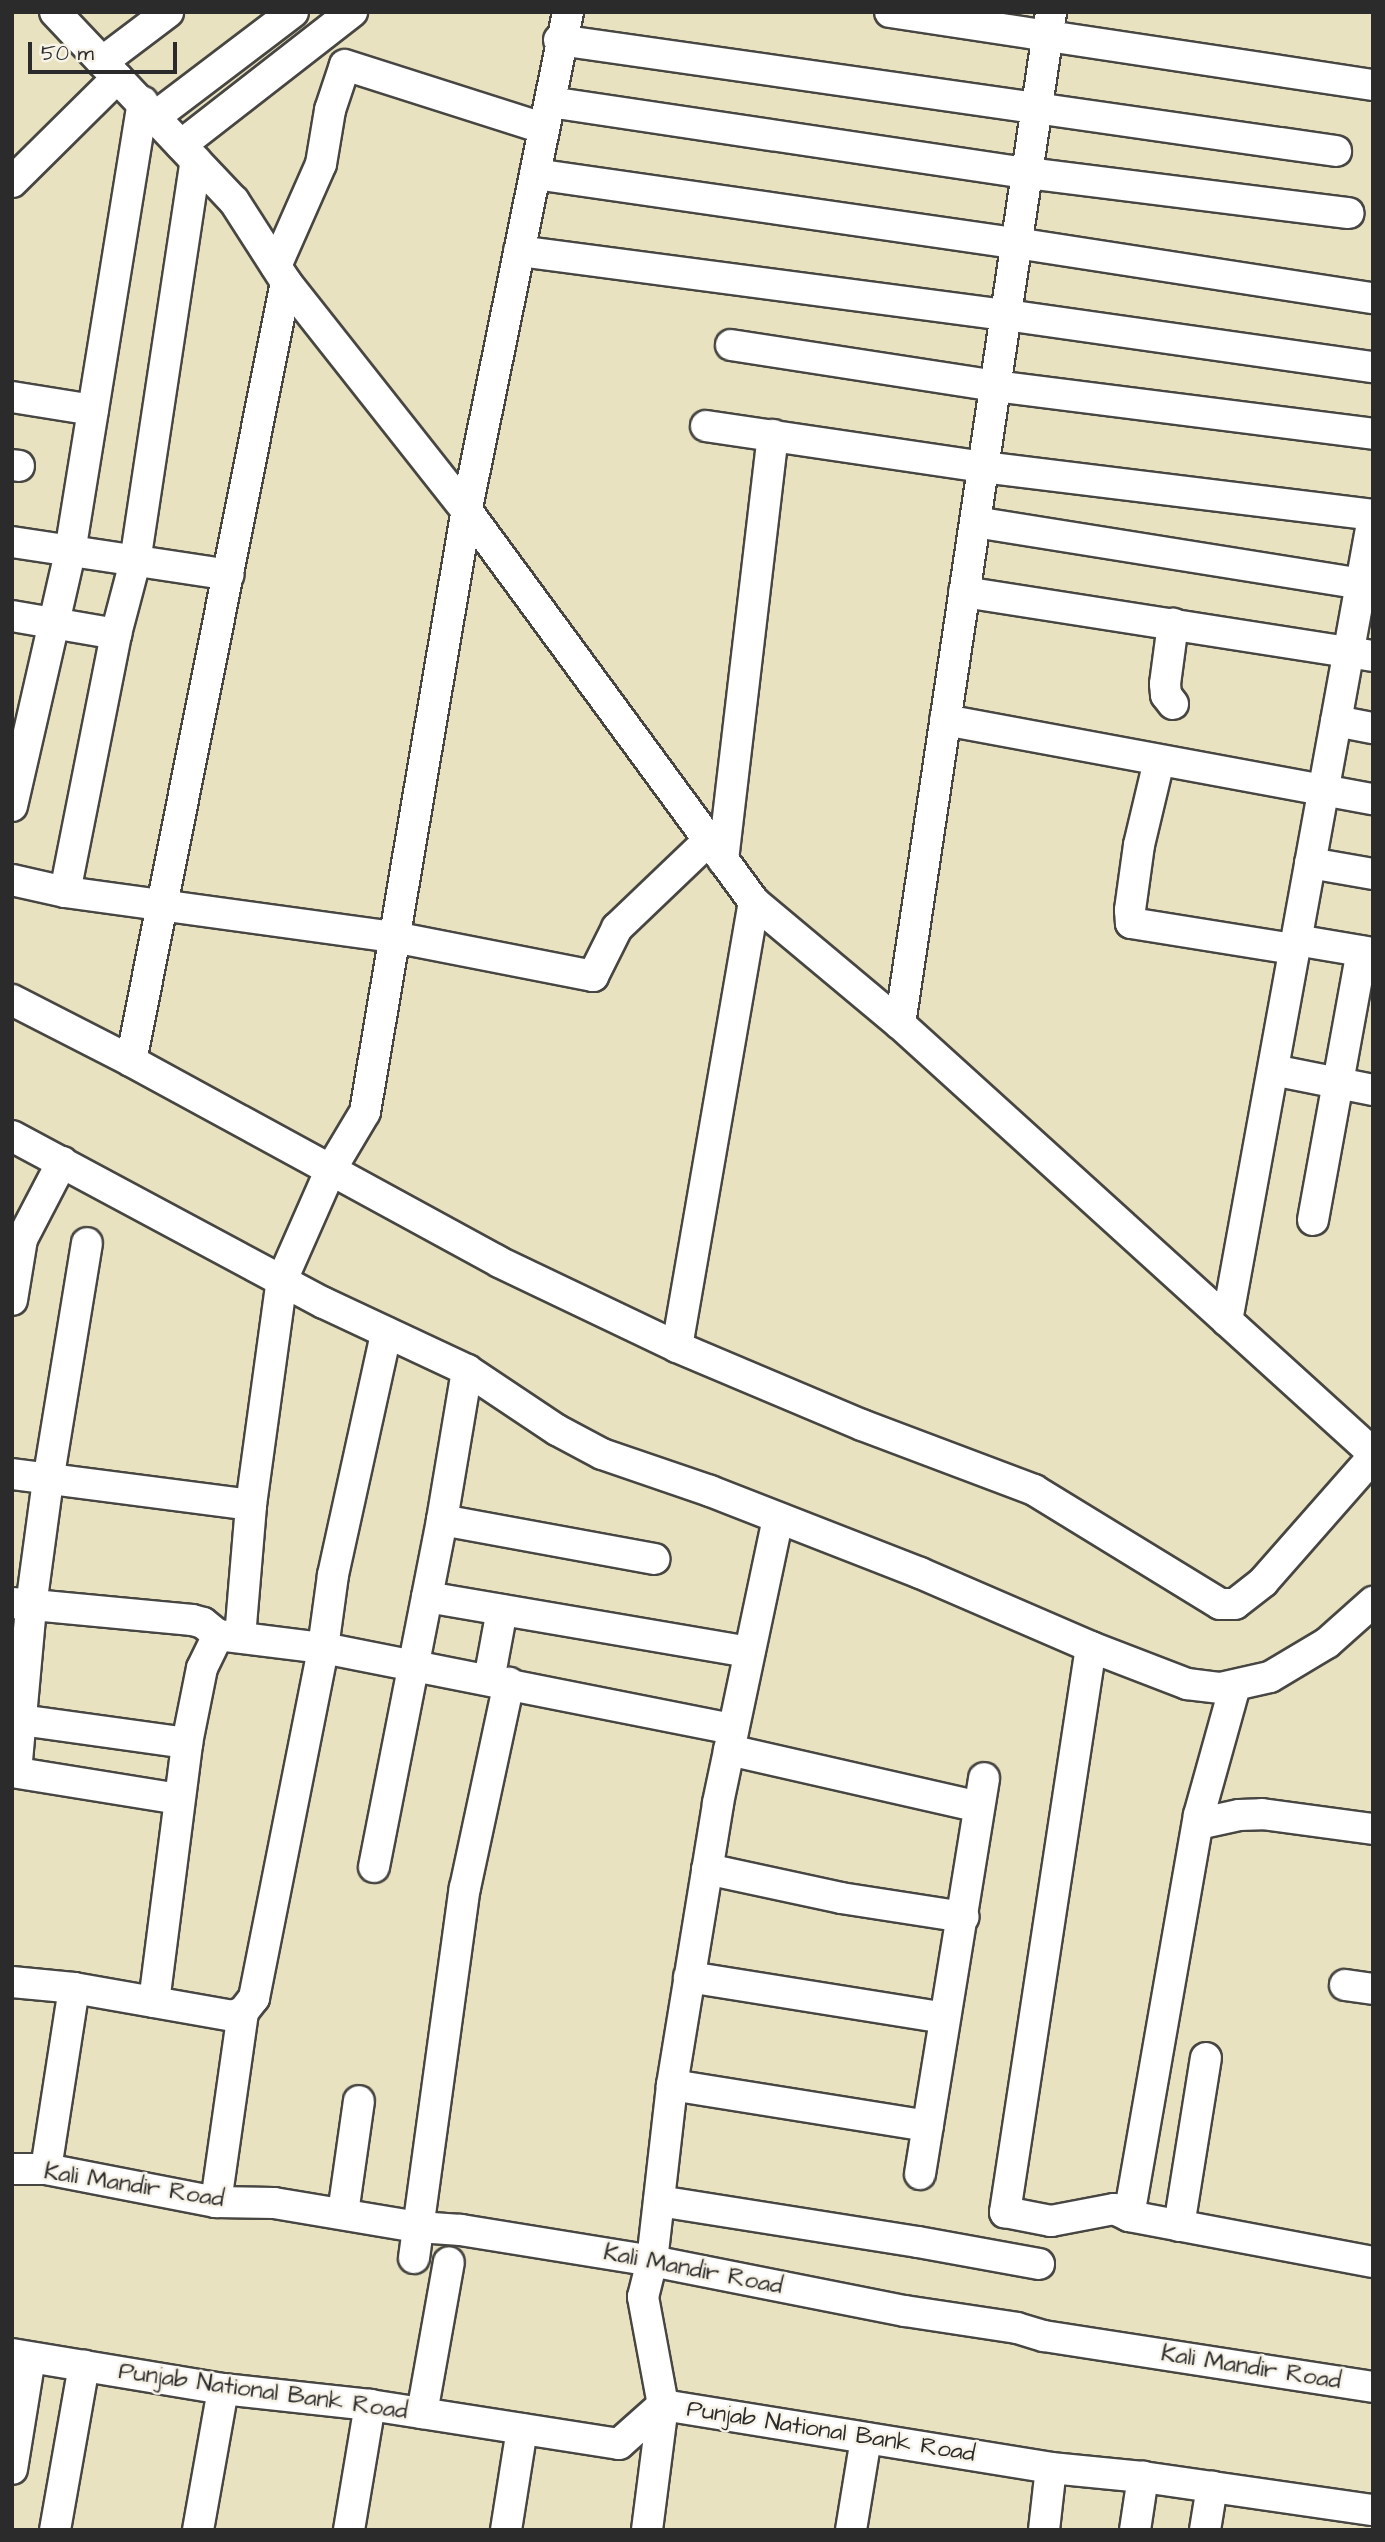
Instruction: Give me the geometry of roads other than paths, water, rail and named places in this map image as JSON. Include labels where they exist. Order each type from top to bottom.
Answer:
[{"type":"street","points":[[12,182],[110,70],[168,12]]},
{"type":"street","points":[[12,806],[56,624],[150,109],[293,12]]},
{"type":"street","points":[[65,892],[116,634],[135,562],[188,153],[352,12]]},
{"type":"street","points":[[154,2002],[187,1743],[202,1668],[229,1636],[251,1506],[282,1280],[331,1169],[365,1112],[467,511],[568,12]]},
{"type":"street","points":[[890,12],[1049,25],[1373,85]]},
{"type":"street","points":[[12,1000],[131,1061],[499,1262],[677,1347],[862,1424],[1034,1490],[1220,1604],[1235,1604],[1263,1582],[1373,1455],[900,1024],[754,902],[467,511],[281,274],[234,201],[61,14]]},
{"type":"street","points":[[900,1024],[1049,25]]},
{"type":"street","points":[[560,41],[1336,151]]},
{"type":"street","points":[[131,1061],[229,575],[281,274],[321,164],[330,110],[345,65],[546,115],[1349,213]]},
{"type":"street","points":[[535,174],[1016,243],[1373,298]]},
{"type":"street","points":[[519,251],[1006,315],[1373,367]]},
{"type":"street","points":[[732,345],[995,386],[1373,434]]},
{"type":"street","points":[[12,397],[93,410]]},
{"type":"street","points":[[706,426],[983,467],[1373,517],[1361,653],[1336,721],[1227,1321]]},
{"type":"street","points":[[12,880],[65,892],[394,937],[593,976],[617,928],[716,850],[773,435]]},
{"type":"street","points":[[975,522],[1367,585]]},
{"type":"street","points":[[12,542],[229,575]]},
{"type":"street","points":[[964,592],[1361,653]]},
{"type":"street","points":[[12,616],[116,634]]},
{"type":"street","points":[[1173,624],[1165,684],[1166,695],[1173,704]]},
{"type":"street","points":[[945,720],[1323,792],[1373,799]]},
{"type":"street","points":[[1336,721],[1373,728]]},
{"type":"street","points":[[1159,761],[1139,845],[1130,910],[1131,923],[1293,948],[1296,940]]},
{"type":"street","points":[[1310,863],[1373,874]]},
{"type":"street","points":[[677,1347],[754,902]]},
{"type":"street","points":[[1296,940],[1368,952],[1312,1220]]},
{"type":"street","points":[[1273,1070],[1373,1090]]},
{"type":"street","points":[[12,1136],[282,1280],[386,1333],[467,1370],[557,1430],[602,1454],[920,1573],[1091,1647],[1187,1684],[1222,1688],[1270,1677],[1296,1664],[1327,1643],[1373,1602]]},
{"type":"street","points":[[12,1300],[22,1239],[62,1162]]},
{"type":"street","points":[[87,1243],[48,1481],[22,1604],[21,1720],[14,1772],[179,1799]]},
{"type":"street","points":[[216,2202],[243,2012],[254,1998],[260,1972],[323,1648],[333,1575],[386,1333]]},
{"type":"street","points":[[374,1867],[442,1520],[467,1370]]},
{"type":"street","points":[[12,1474],[48,1481],[251,1506]]},
{"type":"street","points":[[647,2530],[663,2405],[643,2297],[652,2261],[672,2085],[707,1869],[778,1518]]},
{"type":"street","points":[[442,1520],[654,1559]]},
{"type":"street","points":[[427,1597],[749,1652]]},
{"type":"street","points":[[22,1604],[192,1620],[229,1636],[323,1648],[499,1682],[731,1740],[981,1793],[964,1917],[944,2018],[920,2174]]},
{"type":"street","points":[[414,2258],[465,1888],[499,1682],[502,1610]]},
{"type":"street","points":[[1091,1647],[1005,2212],[1051,2221],[1114,2209],[1129,2216],[1373,2262]]},
{"type":"street","points":[[1129,2216],[1206,1780],[1235,1686]]},
{"type":"street","points":[[21,1720],[187,1743]]},
{"type":"street","points":[[1198,1824],[1239,1815],[1262,1814],[1373,1829]]},
{"type":"street","points":[[707,1869],[841,1898],[964,1917]]},
{"type":"street","points":[[689,1977],[944,2018]]},
{"type":"street","points":[[12,1982],[74,1988],[232,2016],[243,2012]]},
{"type":"street","points":[[46,2169],[74,1988]]},
{"type":"street","points":[[1179,2226],[1206,2058]]},
{"type":"street","points":[[672,2085],[928,2126]]},
{"type":"street","points":[[343,2213],[359,2101]]},
{"type":"street","name":"Kali Mandir Road","points":[[12,2169],[46,2169],[216,2202],[274,2203],[418,2228],[461,2230],[652,2261],[905,2311],[1017,2328],[1044,2336],[1373,2387]]},
{"type":"street","points":[[659,2201],[1039,2264]]},
{"type":"street","points":[[422,2413],[449,2262]]},
{"type":"street","points":[[12,2469],[21,2356]]},
{"type":"street","name":"Punjab National Bank Road","points":[[21,2356],[223,2389],[422,2413],[619,2444],[663,2405],[1051,2468],[1143,2477],[1373,2510]]},
{"type":"street","points":[[55,2530],[84,2367]]},
{"type":"street","points":[[198,2530],[223,2389]]},
{"type":"street","points":[[349,2530],[370,2406]]},
{"type":"street","points":[[506,2530],[523,2429]]},
{"type":"street","points":[[851,2530],[866,2438]]},
{"type":"street","points":[[1044,2530],[1051,2468]]},
{"type":"street","points":[[1135,2530],[1143,2477]]},
{"type":"street","points":[[1205,2530],[1212,2487]]}]
